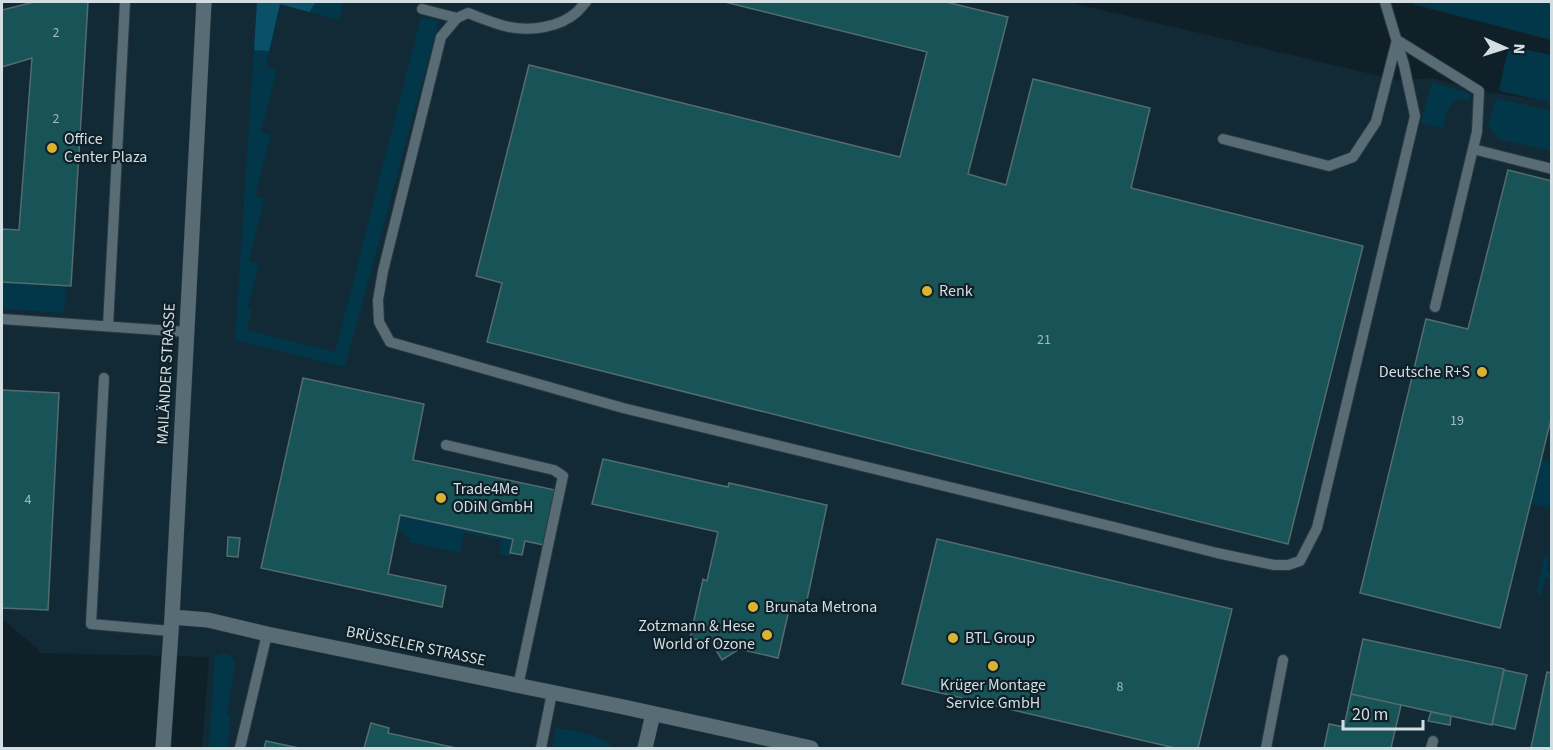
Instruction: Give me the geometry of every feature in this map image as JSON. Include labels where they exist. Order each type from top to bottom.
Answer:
[{"type":"street","name":"MAILÄNDER STRASSE","points":[[163,748],[204,2]]},
{"type":"street","name":"BRÜSSELER STRASSE","points":[[171,624],[208,620],[811,748]]},
{"type":"street","points":[[645,748],[652,714]]},
{"type":"lane","points":[[108,326],[125,2]]},
{"type":"lane","points":[[586,2],[564,21],[528,29],[508,27],[468,13],[457,18],[441,37],[383,271],[378,300],[379,322],[390,342],[623,408],[1274,565],[1288,565],[1300,561],[1317,528],[1415,116],[1385,2]]},
{"type":"lane","points":[[422,9],[457,18]]},
{"type":"lane","points":[[1223,139],[1329,166],[1353,157],[1376,122],[1396,39]]},
{"type":"lane","points":[[1396,39],[1479,91],[1477,132],[1435,307]]},
{"type":"lane","points":[[1473,149],[1551,169]]},
{"type":"lane","points":[[2,319],[186,332]]},
{"type":"lane","points":[[105,378],[91,624],[171,624]]},
{"type":"lane","points":[[446,445],[554,470],[563,476],[518,686]]},
{"type":"lane","points":[[240,748],[267,634]]},
{"type":"lane","points":[[1266,748],[1283,660]]},
{"type":"lane","points":[[541,748],[552,693]]},
{"type":"shaded area","points":[[2,2],[1068,2],[1397,80],[1432,78],[1479,91],[1551,101],[1551,748],[202,748],[209,657],[39,653],[38,649],[2,619]]},
{"type":"shaded area","points":[[257,2],[344,2],[339,20],[280,4],[266,67],[277,70],[261,132],[271,135],[255,196],[264,199],[249,261],[259,264],[248,308],[252,309],[247,330],[335,352],[421,17],[439,21],[345,367],[235,340]]},
{"type":"shaded area","points":[[257,2],[316,2],[309,12],[280,4],[269,51],[254,50]]},
{"type":"shaded area","points":[[1419,2],[1551,2],[1551,40],[1412,4]]},
{"type":"shaded area","points":[[1509,46],[1551,55],[1551,102],[1503,92],[1499,89]]},
{"type":"shaded area","points":[[1432,82],[1471,94],[1470,100],[1463,99],[1453,102],[1443,128],[1421,122]]},
{"type":"shaded area","points":[[1496,98],[1551,111],[1551,151],[1498,139],[1488,125]]},
{"type":"shaded area","points":[[2,282],[66,285],[64,313],[2,309]]},
{"type":"shaded area","points":[[1541,458],[1551,461],[1551,508],[1530,503]]},
{"type":"shaded area","points":[[400,515],[513,539],[510,556],[499,554],[501,540],[464,533],[460,553],[409,542],[410,538],[405,536],[405,532],[397,531]]},
{"type":"shaded area","points":[[1546,556],[1549,557],[1547,570],[1551,572],[1551,579],[1545,577],[1541,596],[1537,589]]},
{"type":"shaded area","points":[[222,653],[231,656],[235,664],[227,714],[231,715],[227,748],[209,748],[215,658]]},
{"type":"shaded area","points":[[556,728],[594,736],[613,748],[552,748]]},
{"type":"building","name":"Office Center Plaza","points":[[34,2],[88,2],[71,286],[2,282],[2,229],[19,230],[32,58],[2,67],[2,10]]},
{"type":"building","points":[[725,2],[946,2],[1008,17],[968,174],[1006,185],[1033,79],[1150,108],[1131,188],[1363,246],[1288,544],[487,342],[502,283],[476,276],[529,65],[900,157],[927,52]]},
{"type":"building","name":"Deutsche R+S","points":[[1508,170],[1552,181],[1552,415],[1500,628],[1360,593],[1426,319],[1468,329]]},
{"type":"building","points":[[303,378],[424,404],[413,460],[555,490],[544,545],[525,541],[522,555],[510,553],[513,539],[400,515],[388,574],[446,586],[442,607],[261,568]]},
{"type":"building","points":[[2,390],[59,393],[48,610],[2,608]]},
{"type":"building","points":[[603,459],[728,487],[729,483],[827,505],[806,605],[791,601],[778,658],[739,649],[722,660],[712,643],[690,638],[703,579],[707,581],[718,532],[592,504]]},
{"type":"building","points":[[228,537],[240,538],[238,557],[227,556]]},
{"type":"building","points":[[937,539],[1232,609],[1198,748],[1175,748],[902,684]]},
{"type":"building","points":[[1363,639],[1504,669],[1492,725],[1351,694]]},
{"type":"building","points":[[1504,670],[1527,675],[1515,729],[1492,724]]},
{"type":"building","points":[[1547,672],[1552,673],[1552,748],[1531,748]]},
{"type":"building","points":[[1351,694],[1401,705],[1391,748],[1324,748],[1329,724],[1344,727]]},
{"type":"building","points":[[1431,712],[1451,716],[1450,725],[1428,721]]},
{"type":"building","points":[[371,723],[389,728],[388,733],[456,748],[364,748]]},
{"type":"building","points":[[266,741],[299,748],[264,748]]},
{"type":"place","name":"Office Center Plaza","points":[[52,148]]},
{"type":"place","name":"Renk","points":[[927,291]]},
{"type":"place","name":"Deutsche R+S","points":[[1482,372]]},
{"type":"place","name":"Trade4Me ODiN GmbH","points":[[441,498]]},
{"type":"place","name":"Brunata Metrona","points":[[753,607]]},
{"type":"place","name":"Zotzmann & Hese World of Ozone","points":[[767,635]]},
{"type":"place","name":"BTL Group","points":[[953,638]]},
{"type":"place","name":"Krüger Montage Service GmbH","points":[[993,666]]}]
